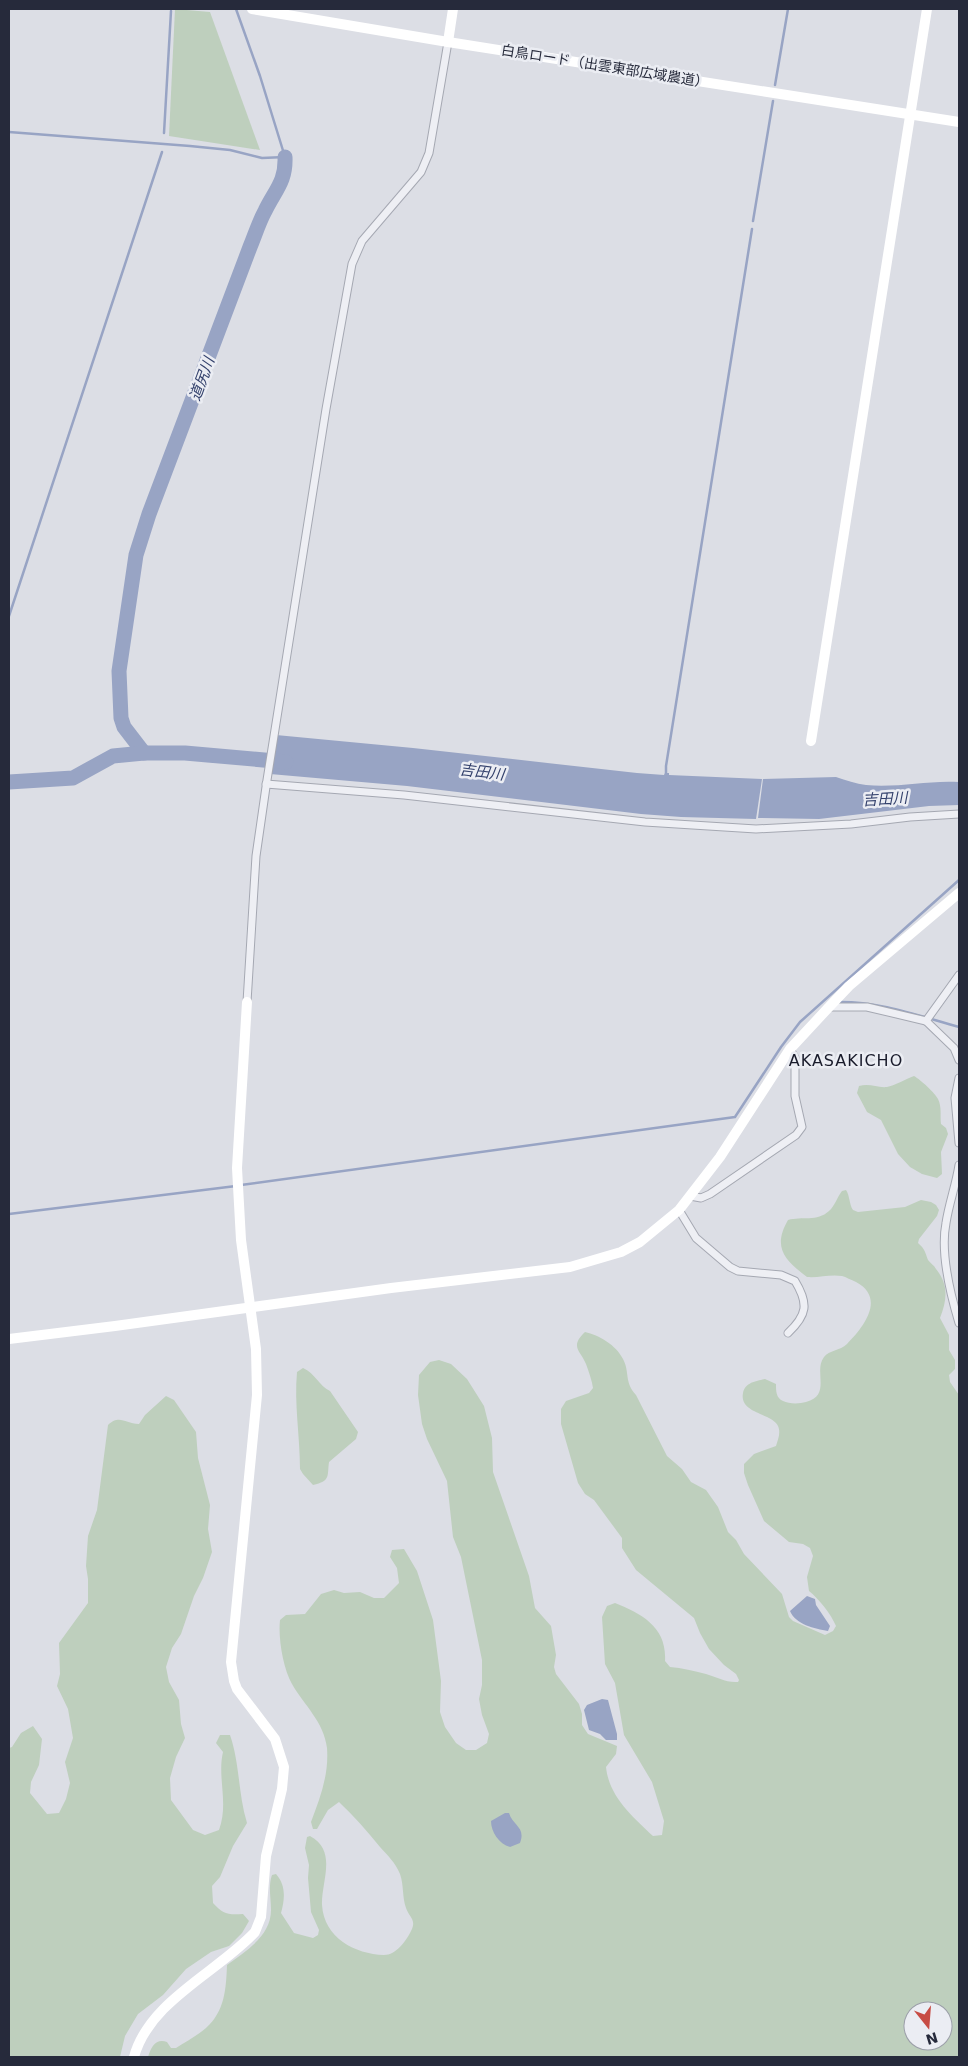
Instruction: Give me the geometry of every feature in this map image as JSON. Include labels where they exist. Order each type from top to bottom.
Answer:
[{"type":"street","name":"白鳥ロード（出雲東部広域農道）","points":[[252,9],[448,42],[959,122]]},
{"type":"street","points":[[134,2057],[141,2039],[160,2013],[255,1932],[261,1917],[266,1856],[282,1789],[284,1767],[280,1749],[270,1730],[237,1689],[231,1662],[257,1396],[256,1348],[241,1240],[237,1168],[256,856],[266,782],[326,409],[352,264],[362,241],[422,172],[429,152],[453,9]]},
{"type":"street","points":[[811,741],[927,9]]},
{"type":"street","points":[[266,782],[404,795],[645,822],[756,829],[851,824],[910,817],[959,814]]},
{"type":"street","points":[[9,1339],[570,1266],[621,1252],[640,1242],[679,1210],[720,1157],[790,1049],[829,1007],[849,986],[959,893]]},
{"type":"street","points":[[928,1018],[959,975]]},
{"type":"street","points":[[951,985],[959,991]]},
{"type":"street","points":[[829,1007],[867,1007],[928,1018],[954,1048],[959,1060]]},
{"type":"street","points":[[690,1196],[701,1198],[710,1194],[796,1135],[802,1127],[795,1096],[795,1058],[790,1049]]},
{"type":"street","points":[[959,1078],[955,1098],[959,1143]]},
{"type":"street","points":[[959,1165],[946,1224],[945,1240],[951,1294],[959,1323]]},
{"type":"street","points":[[679,1210],[696,1238],[730,1267],[738,1271],[781,1275],[795,1281],[802,1295],[804,1313],[800,1321],[788,1333]]},
{"type":"green space","points":[[175,9],[210,12],[260,150],[169,136]]},
{"type":"green space","points":[[914,1076],[934,1093],[938,1099],[941,1124],[946,1128],[948,1134],[941,1152],[942,1174],[937,1178],[922,1174],[910,1167],[898,1154],[881,1120],[867,1112],[857,1093],[859,1086],[887,1087]]},
{"type":"green space","points":[[846,1190],[853,1210],[858,1212],[905,1207],[921,1200],[931,1202],[939,1210],[937,1216],[918,1243],[940,1275],[945,1287],[946,1293],[940,1318],[949,1335],[949,1350],[955,1360],[955,1369],[949,1375],[950,1382],[959,1395],[959,2057],[148,2057],[152,2047],[157,2042],[167,2042],[171,2048],[176,2048],[202,2031],[217,2014],[225,1991],[227,1965],[256,1942],[267,1928],[271,1910],[270,1888],[272,1875],[276,1874],[282,1883],[284,1897],[281,1913],[294,1933],[313,1938],[318,1935],[319,1930],[311,1912],[308,1878],[309,1865],[305,1848],[307,1837],[310,1836],[319,1842],[324,1850],[326,1868],[322,1905],[324,1917],[328,1927],[343,1942],[362,1951],[384,1955],[393,1953],[400,1947],[413,1927],[413,1921],[405,1904],[400,1874],[396,1866],[345,1807],[339,1802],[328,1810],[317,1829],[313,1829],[311,1822],[321,1795],[327,1768],[327,1748],[318,1722],[292,1684],[286,1670],[282,1653],[280,1620],[286,1615],[305,1614],[321,1594],[334,1590],[344,1593],[360,1592],[374,1598],[384,1598],[399,1583],[397,1568],[390,1557],[392,1550],[404,1549],[417,1571],[433,1620],[441,1681],[440,1712],[445,1727],[456,1743],[466,1750],[476,1750],[487,1743],[489,1734],[482,1715],[479,1699],[482,1685],[482,1660],[461,1557],[453,1537],[447,1481],[422,1424],[418,1395],[419,1375],[430,1362],[439,1360],[451,1364],[467,1379],[484,1406],[492,1438],[493,1472],[529,1576],[535,1608],[551,1626],[556,1655],[554,1667],[556,1674],[579,1704],[582,1714],[582,1725],[588,1734],[617,1746],[616,1754],[606,1767],[612,1788],[623,1806],[653,1836],[662,1835],[664,1821],[652,1782],[624,1735],[615,1683],[605,1664],[602,1617],[607,1606],[615,1603],[651,1623],[662,1639],[665,1649],[665,1661],[670,1667],[702,1673],[729,1682],[738,1682],[739,1680],[736,1674],[724,1665],[709,1649],[694,1618],[636,1570],[622,1548],[622,1538],[594,1500],[585,1494],[578,1483],[561,1424],[561,1409],[566,1401],[589,1393],[593,1388],[586,1364],[577,1345],[580,1337],[585,1332],[607,1341],[620,1354],[625,1364],[630,1386],[667,1456],[682,1469],[691,1482],[706,1490],[718,1507],[728,1532],[736,1540],[744,1554],[782,1594],[789,1617],[793,1621],[825,1635],[833,1631],[836,1626],[831,1617],[821,1602],[809,1591],[807,1577],[813,1556],[810,1548],[803,1544],[789,1542],[764,1521],[748,1485],[744,1473],[744,1464],[754,1454],[776,1446],[779,1431],[775,1422],[746,1405],[743,1400],[743,1393],[749,1384],[765,1379],[776,1384],[778,1396],[785,1402],[800,1403],[814,1399],[820,1388],[820,1369],[824,1357],[847,1344],[860,1329],[869,1313],[870,1296],[856,1282],[842,1276],[833,1275],[807,1277],[792,1265],[783,1253],[781,1238],[788,1220],[814,1218],[824,1214],[833,1207],[842,1191]]},
{"type":"green space","points":[[303,1368],[330,1391],[358,1432],[356,1439],[329,1462],[328,1474],[325,1480],[313,1485],[300,1469],[296,1384],[297,1372]]},
{"type":"green space","points":[[166,1396],[174,1400],[196,1432],[198,1458],[210,1505],[208,1529],[212,1552],[181,1634],[172,1648],[166,1667],[169,1682],[179,1700],[181,1724],[185,1738],[176,1757],[170,1778],[171,1800],[193,1830],[205,1835],[219,1830],[223,1810],[221,1771],[223,1752],[216,1743],[220,1735],[230,1735],[236,1757],[247,1823],[233,1846],[220,1877],[212,1886],[213,1903],[226,1913],[243,1914],[249,1921],[242,1933],[229,1946],[211,1952],[186,1969],[163,1995],[138,2014],[125,2036],[120,2057],[9,2057],[9,1748],[12,1747],[21,1733],[33,1726],[42,1739],[39,1765],[31,1782],[30,1793],[47,1814],[59,1813],[66,1799],[70,1783],[65,1762],[73,1738],[68,1709],[57,1686],[60,1674],[59,1643],[88,1603],[86,1566],[88,1536],[97,1510],[108,1425],[116,1420],[139,1424],[145,1415]]},
{"type":"water","points":[[276,735],[637,773],[664,775],[669,773],[669,775],[762,779],[756,819],[641,814],[407,786],[270,774]]},
{"type":"water","points":[[836,777],[858,784],[878,786],[959,782],[959,805],[929,806],[819,819],[758,818],[763,779]]},
{"type":"water","points":[[807,1596],[815,1599],[816,1605],[830,1626],[828,1631],[801,1623],[790,1611]]},
{"type":"water","points":[[602,1699],[608,1700],[617,1740],[606,1740],[600,1734],[589,1730],[584,1710],[587,1705]]},
{"type":"water","points":[[505,1813],[509,1813],[521,1833],[520,1843],[510,1847],[499,1840],[491,1825],[491,1821]]},
{"type":"waterway","points":[[9,132],[230,150],[262,158],[285,157],[260,76],[236,9]]},
{"type":"waterway","points":[[775,85],[788,9]]},
{"type":"waterway","points":[[164,133],[171,11]]},
{"type":"waterway","points":[[753,221],[773,101]]},
{"type":"waterway","points":[[9,616],[162,152]]},
{"type":"waterway","name":"道尻川","points":[[144,753],[124,727],[121,718],[119,671],[136,555],[149,514],[257,229],[282,180],[285,157]]},
{"type":"waterway","points":[[666,776],[666,766],[752,229]]},
{"type":"waterway","name":"吉田川","points":[[9,782],[73,778],[113,756],[144,753],[185,753],[286,762]]},
{"type":"waterway","points":[[241,1185],[735,1117],[781,1047],[800,1022],[959,880]]},
{"type":"waterway","points":[[837,1002],[853,1002],[884,1007],[959,1027]]},
{"type":"waterway","points":[[9,1214],[236,1186]]},
{"type":"district","name":"AKASAKICHO","points":[[846,1060]]}]
